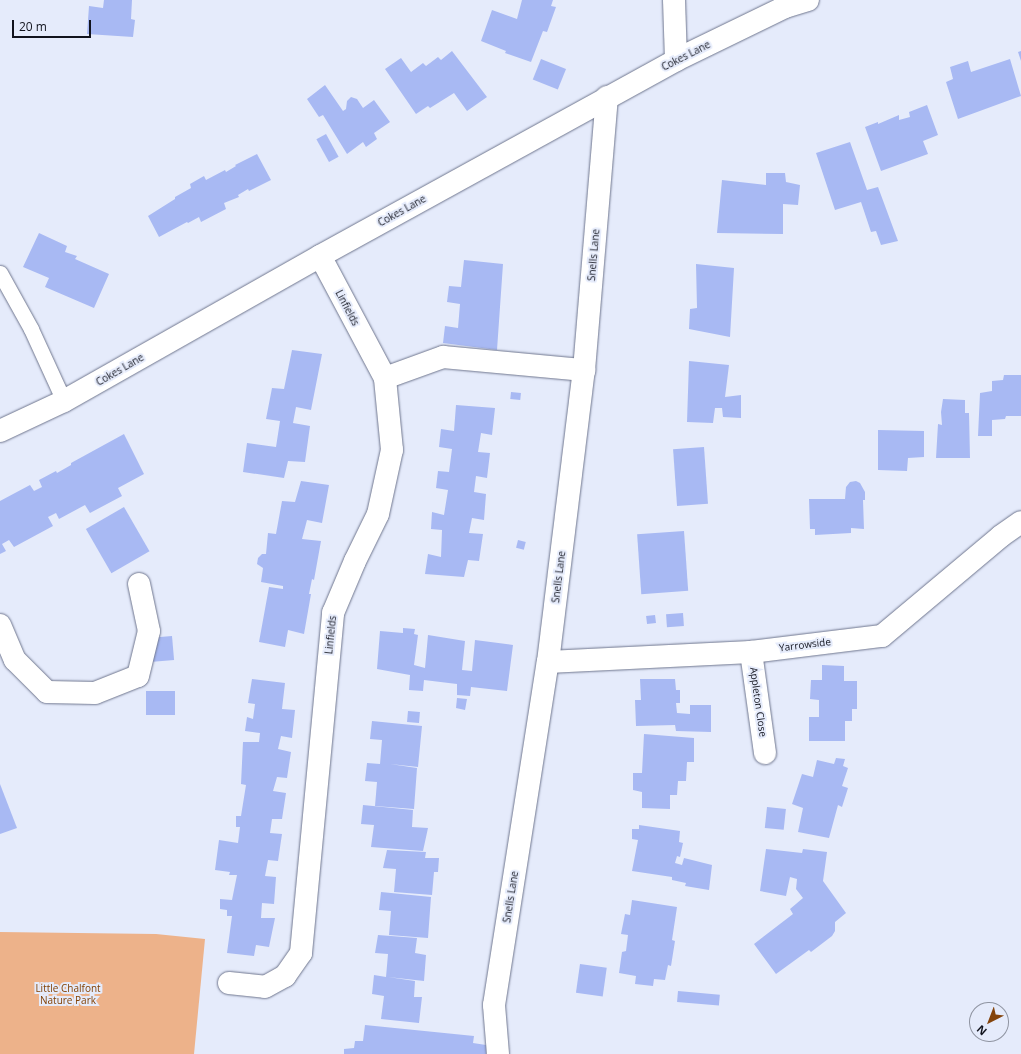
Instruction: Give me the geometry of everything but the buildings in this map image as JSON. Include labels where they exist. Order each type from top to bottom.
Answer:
[{"type":"street","points":[[674,0],[676,60]]},
{"type":"street","name":"Cokes Lane","points":[[0,432],[64,401],[320,256],[676,60],[785,7],[808,0]]},
{"type":"street","name":"Snells Lane","points":[[498,1054],[494,1006],[548,662],[584,370],[607,97]]},
{"type":"street","name":"Linfields","points":[[229,984],[266,987],[285,976],[301,953],[333,613],[355,561],[378,514],[392,450],[385,378],[320,256]]},
{"type":"street","points":[[385,378],[443,357],[584,370]]},
{"type":"street","name":"Yarrowside","points":[[548,662],[751,652],[882,636],[1001,536],[1021,522]]},
{"type":"street","points":[[0,625],[15,660],[47,692],[95,693],[138,676],[149,631],[139,584]]},
{"type":"street","name":"Appleton Close","points":[[751,652],[765,753]]},
{"type":"lane","points":[[0,273],[31,329],[64,401]]},
{"type":"green space","name":"Little Chalfont Nature Park","points":[[0,932],[156,934],[205,939],[194,1054],[0,1054]]}]
